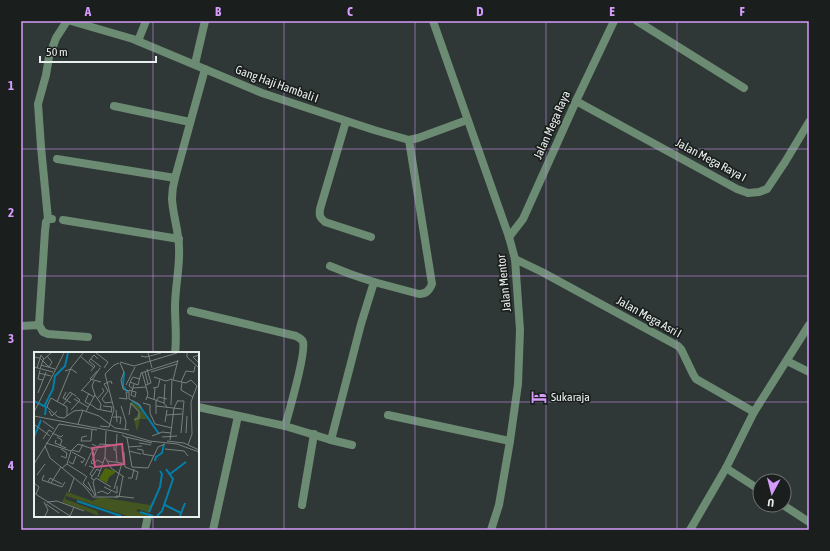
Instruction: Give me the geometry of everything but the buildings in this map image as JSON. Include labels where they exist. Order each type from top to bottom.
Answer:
[{"type":"street","points":[[67,21],[56,38],[51,50],[38,104],[40,147],[50,219],[46,222],[39,325],[43,332],[48,334],[88,337]]},
{"type":"street","name":"Gang Haji Hambali I","points":[[71,21],[138,41],[262,93],[409,140]]},
{"type":"street","points":[[138,41],[146,21]]},
{"type":"street","points":[[194,64],[205,21]]},
{"type":"street","name":"Jalan Mentor","points":[[433,21],[509,237],[515,259],[520,330],[518,384],[499,505],[491,530]]},
{"type":"street","name":"Jalan Mega Raya","points":[[509,237],[523,219],[614,21]]},
{"type":"street","points":[[637,21],[744,88]]},
{"type":"street","points":[[175,352],[175,307],[180,247],[172,198],[175,178],[205,69]]},
{"type":"street","name":"Jalan Mega Raya I","points":[[576,101],[737,189],[748,193],[759,192],[767,189],[786,162],[809,122]]},
{"type":"street","points":[[114,106],[190,122]]},
{"type":"street","points":[[330,266],[374,282],[419,294],[424,294],[429,289],[432,284],[409,140],[467,120]]},
{"type":"street","points":[[346,121],[319,216],[325,222],[372,237]]},
{"type":"street","points":[[57,159],[175,178]]},
{"type":"street","points":[[63,220],[179,239]]},
{"type":"street","name":"Jalan Mega Asri I","points":[[515,259],[542,272],[678,346],[681,349],[696,380],[754,412]]},
{"type":"street","points":[[331,440],[361,324],[374,282]]},
{"type":"street","points":[[191,311],[296,336],[301,340],[304,346],[286,426]]},
{"type":"street","points":[[21,326],[39,325]]},
{"type":"street","points":[[690,530],[726,468],[754,412],[809,325]]},
{"type":"street","points":[[787,360],[809,372]]},
{"type":"street","points":[[199,407],[286,426],[331,440],[352,444]]},
{"type":"street","points":[[388,415],[510,441]]},
{"type":"street","points":[[213,530],[238,416]]},
{"type":"street","points":[[302,505],[314,434]]},
{"type":"street","points":[[726,468],[752,485]]},
{"type":"street","points":[[792,511],[809,522]]},
{"type":"street","points":[[145,530],[148,517]]},
{"type":"place","name":"Sukaraja","points":[[539,397]]}]
